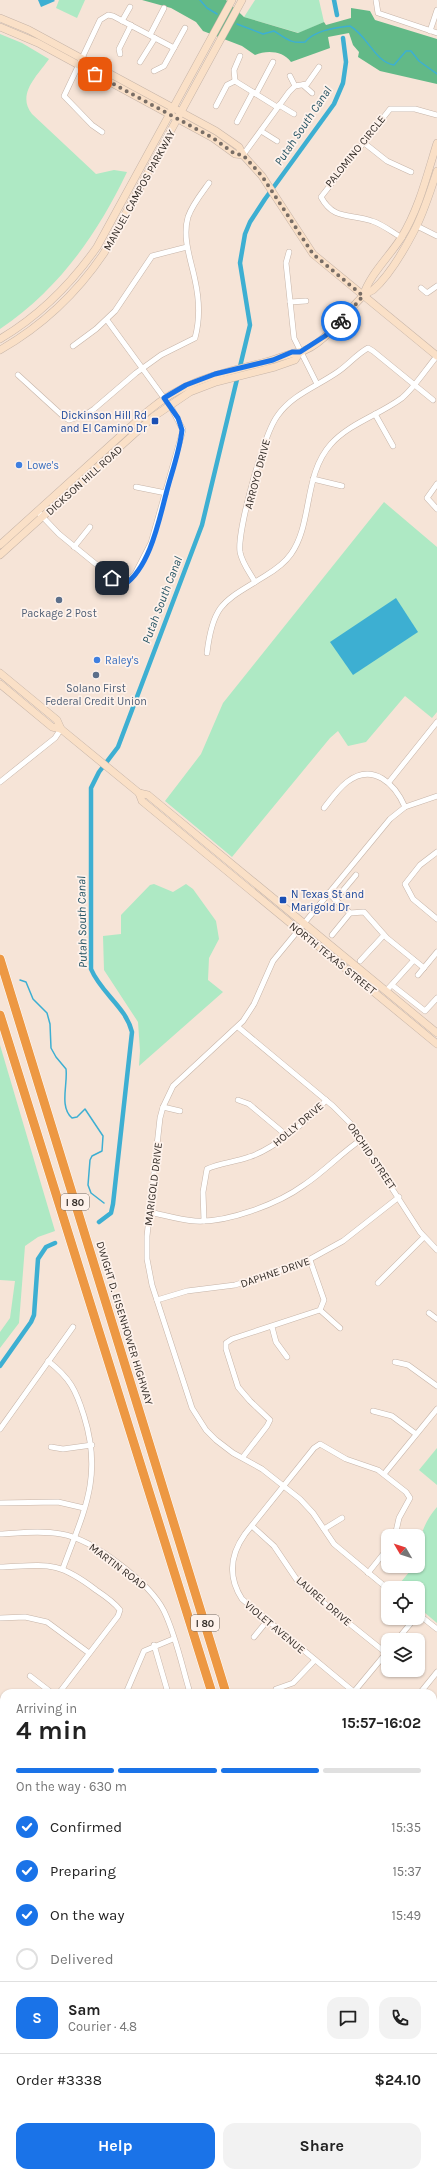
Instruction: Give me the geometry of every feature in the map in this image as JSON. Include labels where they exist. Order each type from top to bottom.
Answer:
[{"type":"highway","name":"DWIGHT D. EISENHOWER HIGHWAY","points":[[0,959],[225,1689]]},
{"type":"highway","name":"I 80","points":[[0,1015],[211,1689]]},
{"type":"main road","name":"MANUEL CAMPOS PARKWAY","points":[[0,339],[43,308],[66,286],[88,260],[105,234],[232,0]]},
{"type":"main road","name":"MANUEL CAMPOS PARKWAY","points":[[0,350],[49,315],[73,293],[96,265],[113,239],[242,0]]},
{"type":"main road","points":[[0,18],[30,30],[80,62]]},
{"type":"main road","points":[[0,27],[26,36],[80,62],[179,116],[228,138],[239,147],[243,155],[269,187],[313,254],[437,356]]},
{"type":"main road","name":"DICKSON HILL ROAD","points":[[363,296],[367,284],[402,238],[418,202],[437,143]]},
{"type":"main road","name":"DICKSON HILL ROAD","points":[[0,555],[169,404],[203,386],[295,360],[300,352],[325,336],[363,296],[373,289],[395,262],[417,226],[437,171]]},
{"type":"main road","name":"DICKSON HILL ROAD","points":[[0,545],[164,398],[200,379],[273,360],[292,352],[300,352]]},
{"type":"main road","name":"NORTH TEXAS STREET","points":[[0,673],[57,720],[61,729],[139,793],[148,795],[437,1033]]},
{"type":"main road","name":"NORTH TEXAS STREET","points":[[0,684],[52,727],[61,729]]},
{"type":"main road","name":"NORTH TEXAS STREET","points":[[139,793],[142,801],[437,1044]]},
{"type":"street","points":[[376,0],[378,13],[437,33]]},
{"type":"street","points":[[122,21],[130,7]]},
{"type":"street","points":[[140,62],[164,8]]},
{"type":"street","points":[[430,30],[437,10]]},
{"type":"street","points":[[102,132],[64,96],[97,25],[104,17],[113,16],[174,48]]},
{"type":"street","points":[[120,54],[119,49],[131,25]]},
{"type":"street","points":[[154,71],[164,66],[185,28]]},
{"type":"street","points":[[235,81],[234,70],[240,56]]},
{"type":"street","points":[[237,122],[273,62]]},
{"type":"street","points":[[243,155],[289,92],[295,86],[303,85],[308,82],[319,67]]},
{"type":"street","points":[[290,76],[295,86]]},
{"type":"street","points":[[235,81],[294,114]]},
{"type":"street","points":[[216,106],[227,86],[235,81]]},
{"type":"street","points":[[303,85],[312,93]]},
{"type":"street","name":"PALOMINO CIRCLE","points":[[402,238],[371,220],[340,215],[328,207],[320,197],[390,109],[415,109],[437,115]]},
{"type":"street","points":[[261,131],[277,141]]},
{"type":"street","points":[[363,142],[386,160],[411,172]]},
{"type":"street","points":[[18,375],[69,420],[85,415],[143,368],[172,348],[195,338],[198,324],[198,295],[187,246],[186,228],[188,218],[194,204],[209,183]]},
{"type":"street","points":[[417,226],[437,236]]},
{"type":"street","points":[[73,346],[107,320],[123,301],[152,256],[187,246]]},
{"type":"street","points":[[289,252],[286,264],[294,338],[318,384]]},
{"type":"street","points":[[421,288],[427,293],[437,286]]},
{"type":"street","points":[[290,302],[306,301]]},
{"type":"street","points":[[37,511],[74,547],[119,584],[124,585],[136,574],[147,553],[166,493],[182,430],[178,418],[169,404],[107,320]]},
{"type":"street","name":"ARROYO DRIVE","points":[[255,582],[243,561],[240,546],[263,444],[272,425],[285,407],[300,394],[348,365],[368,348],[414,384]]},
{"type":"street","points":[[207,653],[211,623],[217,611],[226,601],[284,562],[295,548],[313,478],[320,460],[330,445],[343,433],[403,397],[437,356]]},
{"type":"street","points":[[414,384],[433,400]]},
{"type":"street","points":[[374,414],[393,446]]},
{"type":"street","points":[[313,478],[342,486]]},
{"type":"street","points":[[437,484],[427,498],[437,509]]},
{"type":"street","points":[[136,487],[166,493]]},
{"type":"street","points":[[74,547],[90,527]]},
{"type":"street","points":[[388,782],[437,722]]},
{"type":"street","points":[[0,782],[55,738],[61,729]]},
{"type":"street","points":[[324,808],[342,787],[358,777],[375,776],[388,782],[397,791],[405,807]]},
{"type":"street","name":"MARIGOLD DRIVE","points":[[381,1583],[334,1544],[308,1507],[284,1486],[262,1469],[216,1440],[206,1430],[192,1408],[157,1300],[147,1259],[149,1212],[163,1107],[167,1095],[180,1077],[238,1027],[254,1004],[273,961],[390,819],[405,807],[437,796]]},
{"type":"street","points":[[437,852],[420,864],[405,884],[414,899],[437,919]]},
{"type":"street","points":[[335,900],[356,875]]},
{"type":"street","points":[[328,893],[350,913],[364,912],[384,935],[424,968]]},
{"type":"street","points":[[332,935],[350,913]]},
{"type":"street","points":[[360,961],[384,935]]},
{"type":"street","points":[[418,975],[437,952]]},
{"type":"street","points":[[386,990],[414,960]]},
{"type":"street","points":[[392,985],[425,1011],[437,998]]},
{"type":"street","name":"ORCHID STREET","points":[[238,1027],[347,1119],[362,1139],[424,1237],[437,1250]]},
{"type":"street","points":[[238,1100],[249,1104],[286,1135]]},
{"type":"street","name":"HOLLY DRIVE","points":[[204,1221],[203,1192],[207,1169],[251,1157],[265,1151],[326,1100]]},
{"type":"street","points":[[163,1107],[180,1111]]},
{"type":"street","points":[[149,1212],[193,1221],[204,1221],[227,1217],[284,1197],[306,1184],[338,1156],[362,1139]]},
{"type":"street","name":"DAPHNE DRIVE","points":[[157,1300],[187,1291],[234,1285],[310,1260],[343,1241],[399,1197]]},
{"type":"street","points":[[378,1283],[424,1237]]},
{"type":"street","points":[[243,1457],[270,1420],[250,1401],[238,1386],[226,1349],[226,1343],[232,1339],[320,1310],[324,1300],[310,1260]]},
{"type":"street","points":[[320,1310],[340,1328]]},
{"type":"street","points":[[429,1313],[437,1319]]},
{"type":"street","points":[[0,1429],[73,1327]]},
{"type":"street","points":[[272,1327],[276,1342],[286,1357]]},
{"type":"street","points":[[48,1362],[66,1375],[73,1385],[79,1397],[92,1445],[93,1477],[63,1568]]},
{"type":"street","points":[[395,1362],[408,1365],[437,1386]]},
{"type":"street","points":[[397,1529],[399,1518],[410,1498],[406,1492],[384,1474],[437,1409]]},
{"type":"street","points":[[373,1411],[392,1416],[416,1434]]},
{"type":"street","name":"VIOLET AVENUE","points":[[349,1689],[242,1599],[233,1581],[232,1565],[236,1549],[252,1526],[314,1448],[320,1444],[346,1459],[371,1467],[384,1474]]},
{"type":"street","points":[[50,1447],[62,1449],[92,1445]]},
{"type":"street","points":[[0,1503],[51,1501],[71,1504],[84,1508]]},
{"type":"street","points":[[324,1529],[342,1518]]},
{"type":"street","name":"LAUREL DRIVE","points":[[252,1526],[274,1546],[299,1583],[381,1647]]},
{"type":"street","name":"MARTIN ROAD","points":[[0,1534],[49,1532],[74,1537],[94,1546],[145,1586],[164,1612],[189,1689]]},
{"type":"street","points":[[368,1573],[381,1557]]},
{"type":"street","points":[[0,1567],[43,1565],[63,1568],[82,1578],[120,1610],[118,1616],[62,1689]]},
{"type":"street","points":[[0,1618],[25,1616],[47,1622],[89,1653]]},
{"type":"street","points":[[425,1620],[437,1629]]},
{"type":"street","points":[[254,1637],[267,1621]]},
{"type":"street","points":[[403,1633],[409,1625]]},
{"type":"street","points":[[128,1689],[141,1655],[154,1645],[173,1639]]},
{"type":"street","points":[[154,1645],[167,1689]]},
{"type":"street","points":[[357,1689],[381,1659]]},
{"type":"street","points":[[276,1689],[293,1683],[315,1660]]},
{"type":"street","points":[[423,1689],[437,1672]]},
{"type":"street","points":[[30,1676],[47,1689]]},
{"type":"green space","points":[[59,0],[85,0],[77,18],[56,8]]},
{"type":"green space","points":[[142,0],[226,0],[244,17],[298,33],[324,22],[326,25],[351,18],[351,8],[370,11],[375,20],[437,39],[437,84],[380,71],[358,57],[359,52],[353,45],[349,33],[328,37],[330,48],[291,62],[288,58],[274,52],[265,52],[255,55],[242,46],[203,31],[196,22],[171,8]]},
{"type":"green space","points":[[255,0],[319,0],[324,22],[299,33],[244,17]]},
{"type":"green space","points":[[0,34],[22,43],[49,59],[30,85],[27,92],[26,99],[32,114],[96,174],[114,170],[127,172],[103,218],[74,260],[40,297],[21,314],[0,329]]},
{"type":"green space","points":[[384,502],[437,547],[437,712],[432,718],[405,696],[366,742],[348,746],[338,731],[330,738],[232,857],[165,801],[201,754],[223,703]]},
{"type":"green space","points":[[154,884],[173,892],[186,884],[193,889],[216,921],[219,939],[209,958],[208,980],[223,992],[139,1066],[140,1051],[138,1022],[104,970],[103,936],[121,934],[121,915],[150,885]]},
{"type":"green space","points":[[0,1045],[55,1231],[38,1237],[25,1246],[19,1323],[0,1348],[0,1332],[10,1318],[15,1281],[0,1280]]},
{"type":"green space","points":[[437,1448],[437,1485],[419,1470]]},
{"type":"green space","points":[[437,1507],[437,1623],[425,1613],[425,1581],[402,1581],[408,1573],[425,1573],[425,1529],[424,1529]]},
{"type":"water","points":[[38,0],[54,0],[55,1],[41,7]]},
{"type":"water","points":[[396,598],[418,632],[353,675],[330,642]]},
{"type":"waterway","points":[[200,0],[207,8],[217,14]]},
{"type":"waterway","name":"Putah South Canal","points":[[334,0],[337,15]]},
{"type":"waterway","points":[[237,24],[263,34],[274,31],[288,40],[296,42],[305,42],[320,32],[350,26],[356,30],[376,54],[387,63],[394,65],[406,51],[411,51],[419,61],[437,74]]},
{"type":"waterway","name":"Putah South Canal","points":[[99,1222],[111,1213],[113,1204],[132,1032],[129,1023],[119,1007],[95,978],[91,969],[91,788],[99,772],[118,747],[202,525],[250,325],[240,263],[245,234],[250,222],[265,199],[334,104],[343,83],[346,62],[343,38]]},
{"type":"waterway","points":[[20,980],[26,982],[33,999],[47,1013],[50,1024],[51,1048],[66,1069],[65,1102],[68,1113],[72,1118],[77,1117],[85,1109],[103,1136],[102,1151],[92,1156],[90,1160],[88,1185],[91,1193],[104,1203]]},
{"type":"waterway","name":"Putah South Canal","points":[[0,1366],[31,1322],[34,1315],[38,1259],[46,1247],[55,1243]]},
{"type":"way so far","points":[[95,74],[213,138],[235,154],[243,155],[262,176],[307,248],[320,262],[363,296],[341,321]]},
{"type":"place","name":"Dickinson Hill Rd and El Camino Dr","points":[[155,421]]},
{"type":"place","name":"Lowe's","points":[[19,465]]},
{"type":"place","name":"Package 2 Post","points":[[59,600]]},
{"type":"place","name":"Raley's","points":[[97,660]]},
{"type":"place","name":"Solano First Federal Credit Union","points":[[96,675]]},
{"type":"place","name":"N Texas St and Marigold Dr","points":[[283,900]]},
{"type":"route","points":[[112,578],[119,584],[124,585],[130,581],[136,574],[152,543],[182,438],[181,423],[164,398],[186,385],[200,379],[273,360],[292,352],[300,352],[305,350],[325,336],[341,321]]}]
